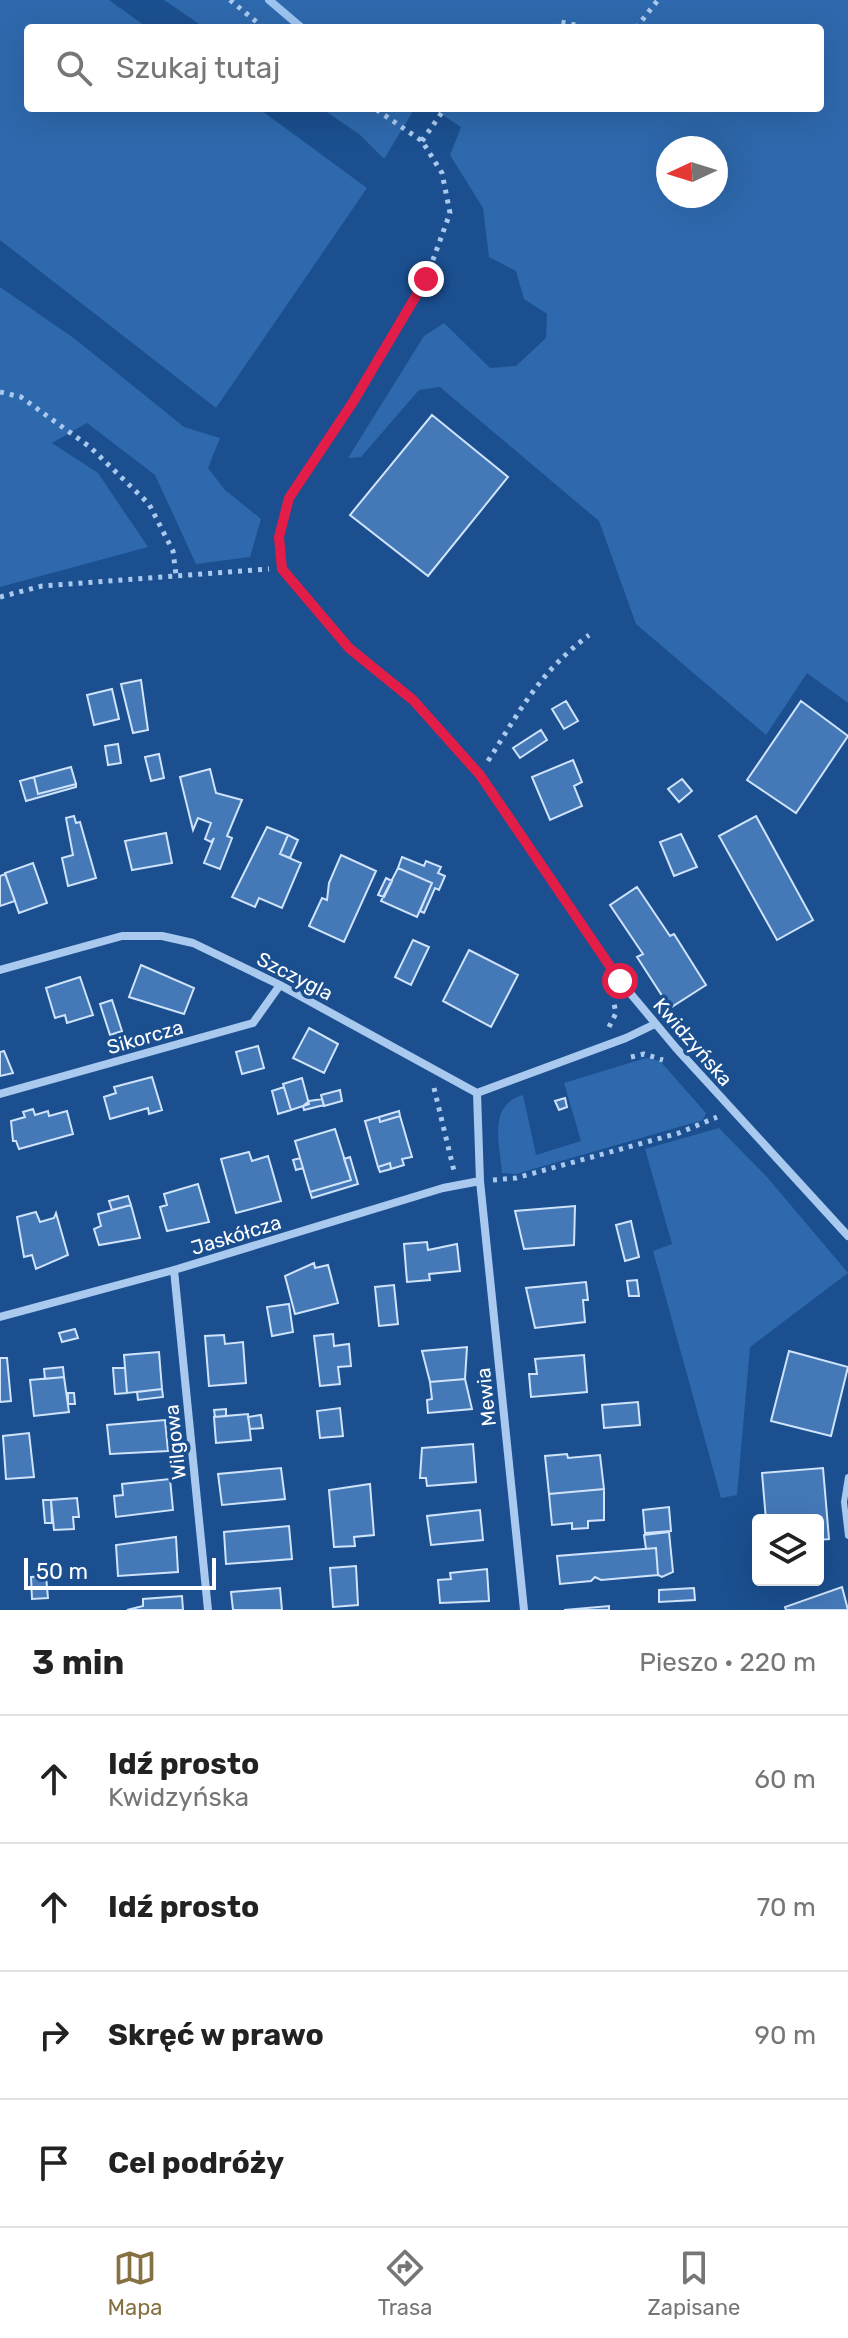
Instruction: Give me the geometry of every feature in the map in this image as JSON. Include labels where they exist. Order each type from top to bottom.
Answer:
[{"type":"street","name":"Kwidzyńska","points":[[480,775],[620,981],[729,1107],[848,1236]]},
{"type":"street","name":"Szczygla","points":[[0,970],[122,936],[162,936],[193,943],[280,985],[477,1093]]},
{"type":"street","name":"Sikorcza","points":[[0,1094],[253,1023],[280,985]]},
{"type":"street","points":[[480,1181],[477,1093],[626,1038],[655,1024]]},
{"type":"street","name":"Jaskółcza","points":[[0,1317],[480,1181]]},
{"type":"street","name":"Mewia","points":[[480,1181],[524,1610]]},
{"type":"street","name":"Wilgowa","points":[[174,1270],[208,1610]]},
{"type":"lane","points":[[353,402],[289,498],[279,537],[282,569],[349,648],[413,700],[480,775]]},
{"type":"lane","points":[[848,1477],[844,1502],[848,1536]]},
{"type":"path","points":[[230,0],[259,24]]},
{"type":"path","points":[[639,24],[658,0]]},
{"type":"path","points":[[353,402],[426,279],[450,213],[442,173],[422,141],[380,112]]},
{"type":"path","points":[[422,141],[442,112]]},
{"type":"path","points":[[0,392],[21,397],[90,447],[149,504],[173,551],[176,575]]},
{"type":"path","points":[[0,597],[42,586],[282,569]]},
{"type":"path","points":[[480,775],[536,683],[560,657],[589,635]]},
{"type":"path","points":[[608,990],[615,1003],[613,1021]]},
{"type":"path","points":[[625,1058],[644,1054],[662,1059]]},
{"type":"path","points":[[437,1070],[432,1081],[458,1185]]},
{"type":"path","points":[[480,1181],[499,1180],[679,1133],[711,1122],[729,1107]]},
{"type":"path","points":[[498,1165],[499,1180]]},
{"type":"shaded area","points":[[0,0],[109,0],[142,24],[24,24],[24,112],[263,112],[367,188],[216,408],[0,240]]},
{"type":"shaded area","points":[[164,0],[848,0],[848,703],[807,673],[766,735],[636,624],[599,521],[440,387],[419,390],[361,457],[348,458],[424,336],[444,323],[490,368],[516,366],[546,338],[547,314],[524,299],[516,271],[489,257],[483,208],[450,155],[461,127],[438,112],[824,112],[824,24],[199,24]]},
{"type":"shaded area","points":[[327,112],[413,112],[384,159],[359,134]]},
{"type":"shaded area","points":[[0,287],[75,339],[184,427],[220,438],[208,468],[225,490],[261,519],[250,557],[196,564],[155,475],[87,423],[52,443],[98,473],[148,547],[0,587]]},
{"type":"shaded area","points":[[646,1058],[660,1061],[706,1113],[703,1120],[516,1174],[502,1173],[498,1127],[504,1107],[512,1100],[523,1095],[536,1155],[581,1141],[564,1083]]},
{"type":"shaded area","points":[[719,1128],[767,1177],[848,1273],[750,1347],[737,1495],[721,1498],[653,1251],[672,1244],[645,1149]]},
{"type":"building","points":[[432,415],[508,477],[428,576],[350,515]]},
{"type":"building","points":[[141,680],[148,730],[133,733],[121,684]]},
{"type":"building","points":[[112,689],[119,719],[94,725],[87,695]]},
{"type":"building","points":[[566,701],[578,721],[564,729],[552,709]]},
{"type":"building","points":[[801,701],[848,736],[796,813],[747,780]]},
{"type":"building","points":[[541,730],[547,740],[520,758],[513,748]]},
{"type":"building","points":[[118,744],[121,763],[108,765],[105,746]]},
{"type":"building","points":[[159,754],[164,778],[151,781],[145,757]]},
{"type":"building","points":[[573,760],[582,782],[574,786],[582,806],[550,820],[532,777]]},
{"type":"building","points":[[71,767],[76,784],[38,794],[34,777]]},
{"type":"building","points":[[210,769],[216,793],[242,800],[227,836],[232,838],[220,869],[204,863],[214,838],[211,842],[205,839],[211,823],[198,818],[193,830],[180,777]]},
{"type":"building","points":[[34,777],[38,794],[76,784],[76,787],[26,801],[20,781]]},
{"type":"building","points":[[682,779],[692,791],[679,802],[668,789]]},
{"type":"building","points":[[74,816],[76,823],[80,822],[96,878],[68,886],[62,858],[73,855],[66,818]]},
{"type":"building","points":[[756,816],[813,920],[777,940],[719,836]]},
{"type":"building","points":[[267,827],[288,835],[280,854],[301,863],[282,908],[259,898],[255,907],[232,897]]},
{"type":"building","points":[[166,833],[172,863],[132,870],[125,841]]},
{"type":"building","points":[[681,834],[697,867],[674,876],[660,842]]},
{"type":"building","points":[[288,835],[298,840],[290,858],[280,854]]},
{"type":"building","points":[[341,855],[376,871],[344,942],[309,926],[322,898],[327,900],[329,883]]},
{"type":"building","points":[[402,857],[424,866],[426,861],[441,867],[438,873],[445,876],[439,890],[435,888],[424,913],[420,911],[432,883],[398,868]]},
{"type":"building","points":[[33,863],[47,903],[19,913],[5,873]]},
{"type":"building","points":[[398,868],[432,883],[417,917],[381,901]]},
{"type":"building","points":[[5,874],[15,901],[0,906],[0,876]]},
{"type":"building","points":[[386,878],[392,881],[384,897],[378,895]]},
{"type":"building","points":[[637,887],[670,936],[674,934],[706,985],[670,1008],[637,957],[643,954],[610,905]]},
{"type":"building","points":[[413,940],[429,947],[411,985],[395,977]]},
{"type":"building","points":[[469,950],[518,975],[491,1027],[443,1001]]},
{"type":"building","points":[[141,965],[194,988],[184,1014],[129,997]]},
{"type":"building","points":[[80,977],[93,1015],[67,1023],[65,1015],[55,1018],[46,988]]},
{"type":"building","points":[[112,1000],[122,1031],[110,1035],[100,1004]]},
{"type":"building","points":[[309,1028],[338,1044],[324,1073],[293,1058]]},
{"type":"building","points":[[258,1046],[264,1068],[242,1074],[236,1052]]},
{"type":"building","points":[[4,1051],[13,1073],[0,1076],[0,1052]]},
{"type":"building","points":[[152,1077],[162,1110],[149,1114],[148,1108],[110,1119],[104,1097],[116,1093],[114,1087]]},
{"type":"building","points":[[302,1078],[309,1104],[291,1110],[283,1084]]},
{"type":"building","points":[[284,1087],[291,1110],[278,1114],[272,1091]]},
{"type":"building","points":[[340,1090],[342,1101],[324,1106],[321,1095]]},
{"type":"building","points":[[565,1098],[567,1107],[559,1110],[555,1101]]},
{"type":"building","points":[[322,1099],[324,1105],[304,1110],[303,1106],[309,1101]]},
{"type":"building","points":[[33,1109],[35,1115],[48,1111],[49,1116],[67,1111],[73,1134],[19,1149],[13,1141],[11,1121],[25,1117],[23,1112]]},
{"type":"building","points":[[399,1111],[400,1116],[380,1122],[379,1117]]},
{"type":"building","points":[[400,1116],[412,1157],[402,1159],[404,1165],[391,1169],[390,1163],[378,1167],[365,1121],[379,1117],[380,1122]]},
{"type":"building","points":[[335,1129],[351,1180],[310,1192],[295,1141]]},
{"type":"building","points":[[249,1152],[252,1161],[268,1156],[281,1201],[236,1213],[221,1159]]},
{"type":"building","points":[[350,1157],[358,1184],[312,1198],[310,1192],[351,1180],[344,1159]]},
{"type":"building","points":[[300,1158],[303,1168],[296,1170],[293,1160]]},
{"type":"building","points":[[390,1163],[391,1169],[380,1172],[378,1167]]},
{"type":"building","points":[[198,1184],[209,1222],[167,1231],[160,1207],[167,1205],[164,1194]]},
{"type":"building","points":[[128,1196],[131,1205],[112,1210],[109,1201]]},
{"type":"building","points":[[131,1205],[140,1238],[99,1245],[94,1229],[101,1226],[98,1214]]},
{"type":"building","points":[[575,1206],[574,1245],[524,1249],[515,1211]]},
{"type":"building","points":[[36,1212],[40,1222],[54,1218],[56,1213],[68,1255],[36,1269],[32,1255],[24,1257],[17,1217]]},
{"type":"building","points":[[631,1221],[639,1257],[625,1261],[616,1225]]},
{"type":"building","points":[[427,1242],[428,1250],[457,1244],[460,1271],[429,1274],[430,1280],[407,1282],[404,1244]]},
{"type":"building","points":[[314,1263],[315,1268],[328,1265],[338,1303],[295,1314],[285,1276]]},
{"type":"building","points":[[637,1280],[639,1296],[629,1296],[627,1281]]},
{"type":"building","points":[[586,1282],[588,1300],[583,1300],[585,1322],[535,1328],[526,1288]]},
{"type":"building","points":[[394,1285],[398,1324],[379,1326],[375,1287]]},
{"type":"building","points":[[289,1304],[293,1332],[272,1336],[267,1307]]},
{"type":"building","points":[[75,1329],[78,1338],[62,1342],[59,1333]]},
{"type":"building","points":[[333,1334],[334,1346],[349,1344],[351,1366],[338,1367],[340,1384],[320,1386],[314,1336]]},
{"type":"building","points":[[224,1335],[225,1344],[243,1342],[246,1383],[209,1386],[205,1336]]},
{"type":"building","points":[[467,1347],[465,1379],[430,1382],[422,1351]]},
{"type":"building","points":[[789,1351],[848,1367],[831,1436],[771,1421]]},
{"type":"building","points":[[159,1352],[162,1389],[127,1393],[124,1355]]},
{"type":"building","points":[[584,1355],[587,1392],[531,1397],[529,1374],[537,1374],[535,1359]]},
{"type":"building","points":[[0,1358],[7,1358],[11,1401],[0,1402]]},
{"type":"building","points":[[63,1367],[64,1377],[45,1379],[44,1369]]},
{"type":"building","points":[[113,1368],[125,1368],[127,1393],[115,1394]]},
{"type":"building","points":[[64,1377],[69,1412],[34,1416],[30,1380]]},
{"type":"building","points":[[465,1379],[472,1409],[428,1413],[427,1400],[432,1399],[430,1382]]},
{"type":"building","points":[[162,1389],[163,1397],[138,1400],[137,1392]]},
{"type":"building","points":[[68,1393],[74,1393],[75,1404],[68,1404]]},
{"type":"building","points":[[638,1402],[640,1425],[604,1428],[602,1405]]},
{"type":"building","points":[[340,1408],[343,1436],[320,1438],[317,1411]]},
{"type":"building","points":[[226,1409],[226,1416],[215,1417],[214,1410]]},
{"type":"building","points":[[248,1414],[251,1440],[216,1443],[214,1417]]},
{"type":"building","points":[[261,1415],[263,1428],[250,1429],[248,1417]]},
{"type":"building","points":[[165,1420],[168,1451],[110,1454],[107,1425]]},
{"type":"building","points":[[29,1433],[34,1477],[6,1479],[3,1436]]},
{"type":"building","points":[[473,1444],[476,1482],[427,1486],[426,1478],[420,1478],[422,1448]]},
{"type":"building","points":[[567,1454],[568,1458],[600,1455],[604,1489],[549,1494],[545,1456]]},
{"type":"building","points":[[281,1468],[285,1499],[222,1505],[218,1474]]},
{"type":"building","points":[[823,1468],[829,1539],[824,1539],[824,1514],[765,1514],[762,1473]]},
{"type":"building","points":[[170,1479],[173,1510],[116,1517],[114,1496],[123,1495],[122,1484]]},
{"type":"building","points":[[370,1484],[374,1535],[354,1537],[355,1546],[334,1547],[329,1490]]},
{"type":"building","points":[[604,1489],[604,1520],[588,1521],[588,1528],[572,1529],[572,1523],[552,1525],[549,1494]]},
{"type":"building","points":[[77,1498],[79,1517],[73,1517],[74,1529],[54,1530],[51,1500]]},
{"type":"building","points":[[43,1500],[51,1500],[52,1523],[45,1523]]},
{"type":"building","points":[[669,1507],[671,1531],[645,1533],[643,1510]]},
{"type":"building","points":[[480,1510],[483,1540],[431,1545],[427,1516]]},
{"type":"building","points":[[289,1526],[292,1559],[226,1564],[224,1532]]},
{"type":"building","points":[[669,1532],[673,1572],[662,1577],[658,1575],[656,1548],[646,1549],[644,1535]]},
{"type":"building","points":[[176,1537],[178,1572],[118,1576],[116,1545]]},
{"type":"building","points":[[656,1548],[658,1575],[601,1580],[595,1577],[591,1581],[560,1584],[557,1556]]},
{"type":"building","points":[[356,1566],[358,1605],[333,1607],[330,1568]]},
{"type":"building","points":[[487,1569],[489,1601],[440,1603],[438,1580],[451,1579],[450,1573]]},
{"type":"building","points":[[46,1576],[48,1598],[32,1599],[31,1577]]},
{"type":"building","points":[[842,1587],[848,1610],[786,1610],[785,1607]]},
{"type":"building","points":[[280,1588],[282,1610],[233,1610],[231,1592]]},
{"type":"building","points":[[694,1588],[695,1600],[659,1602],[659,1590]]},
{"type":"building","points":[[182,1596],[183,1610],[127,1610],[143,1606],[143,1599]]},
{"type":"building","points":[[609,1606],[609,1610],[564,1610]]},
{"type":"waterway","points":[[269,0],[297,24]]},
{"type":"route","points":[[426,279],[353,402],[289,498],[279,537],[282,569],[349,648],[413,700],[480,775],[620,981]]}]
